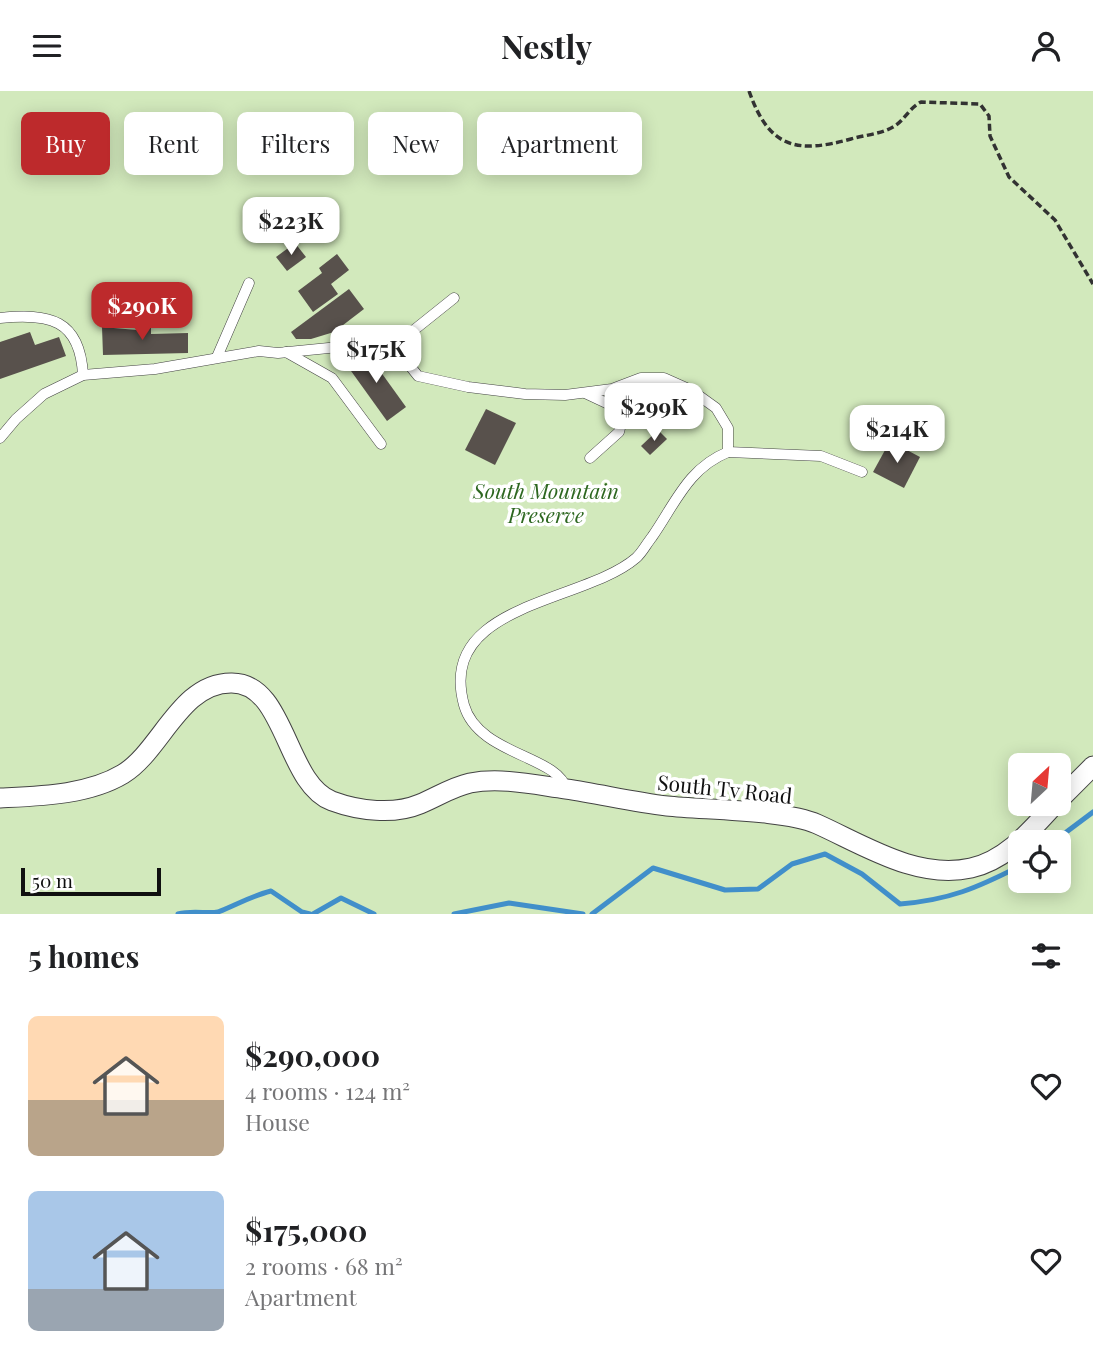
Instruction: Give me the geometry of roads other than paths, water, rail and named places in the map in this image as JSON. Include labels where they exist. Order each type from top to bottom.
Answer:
[{"type":"street","name":"South Tv Road","points":[[0,798],[51,795],[114,779],[140,761],[183,707],[215,686],[229,682],[242,684],[271,708],[306,780],[319,795],[379,810],[404,810],[448,790],[492,781],[566,789],[664,806],[799,818],[878,853],[914,865],[945,869],[970,868],[1011,848],[1043,816]]},
{"type":"street","name":"South Tv Road","points":[[1071,788],[1093,766]]},
{"type":"lane","points":[[217,357],[249,283]]},
{"type":"lane","points":[[0,438],[16,419],[44,394],[83,376],[155,369],[259,351],[394,346],[454,298]]},
{"type":"lane","points":[[0,317],[32,314],[54,318],[71,335],[82,352],[83,376]]},
{"type":"lane","points":[[394,346],[418,376],[468,387],[525,394],[611,389],[641,378],[664,378],[691,390],[716,408],[728,428],[728,453]]},
{"type":"lane","points":[[286,352],[332,378],[381,444]]},
{"type":"lane","points":[[584,392],[617,408],[623,416],[619,432],[590,458]]},
{"type":"lane","points":[[566,789],[559,774],[499,745],[480,729],[465,707],[461,684],[464,665],[475,641],[495,623],[515,612],[612,573],[637,558],[683,488],[706,461],[728,453],[821,456],[862,472]]},
{"type":"waterway","points":[[1069,830],[1093,812]]},
{"type":"waterway","points":[[592,914],[653,868],[725,890],[758,889],[792,864],[825,854],[862,874],[900,904],[962,892],[1008,872]]},
{"type":"waterway","points":[[178,914],[218,912],[271,891],[302,912],[310,914]]},
{"type":"waterway","points":[[313,914],[341,898],[374,914]]},
{"type":"waterway","points":[[454,914],[509,903],[583,914]]},
{"type":"park label","name":"South Mountain Preserve","points":[[546,502]]}]
